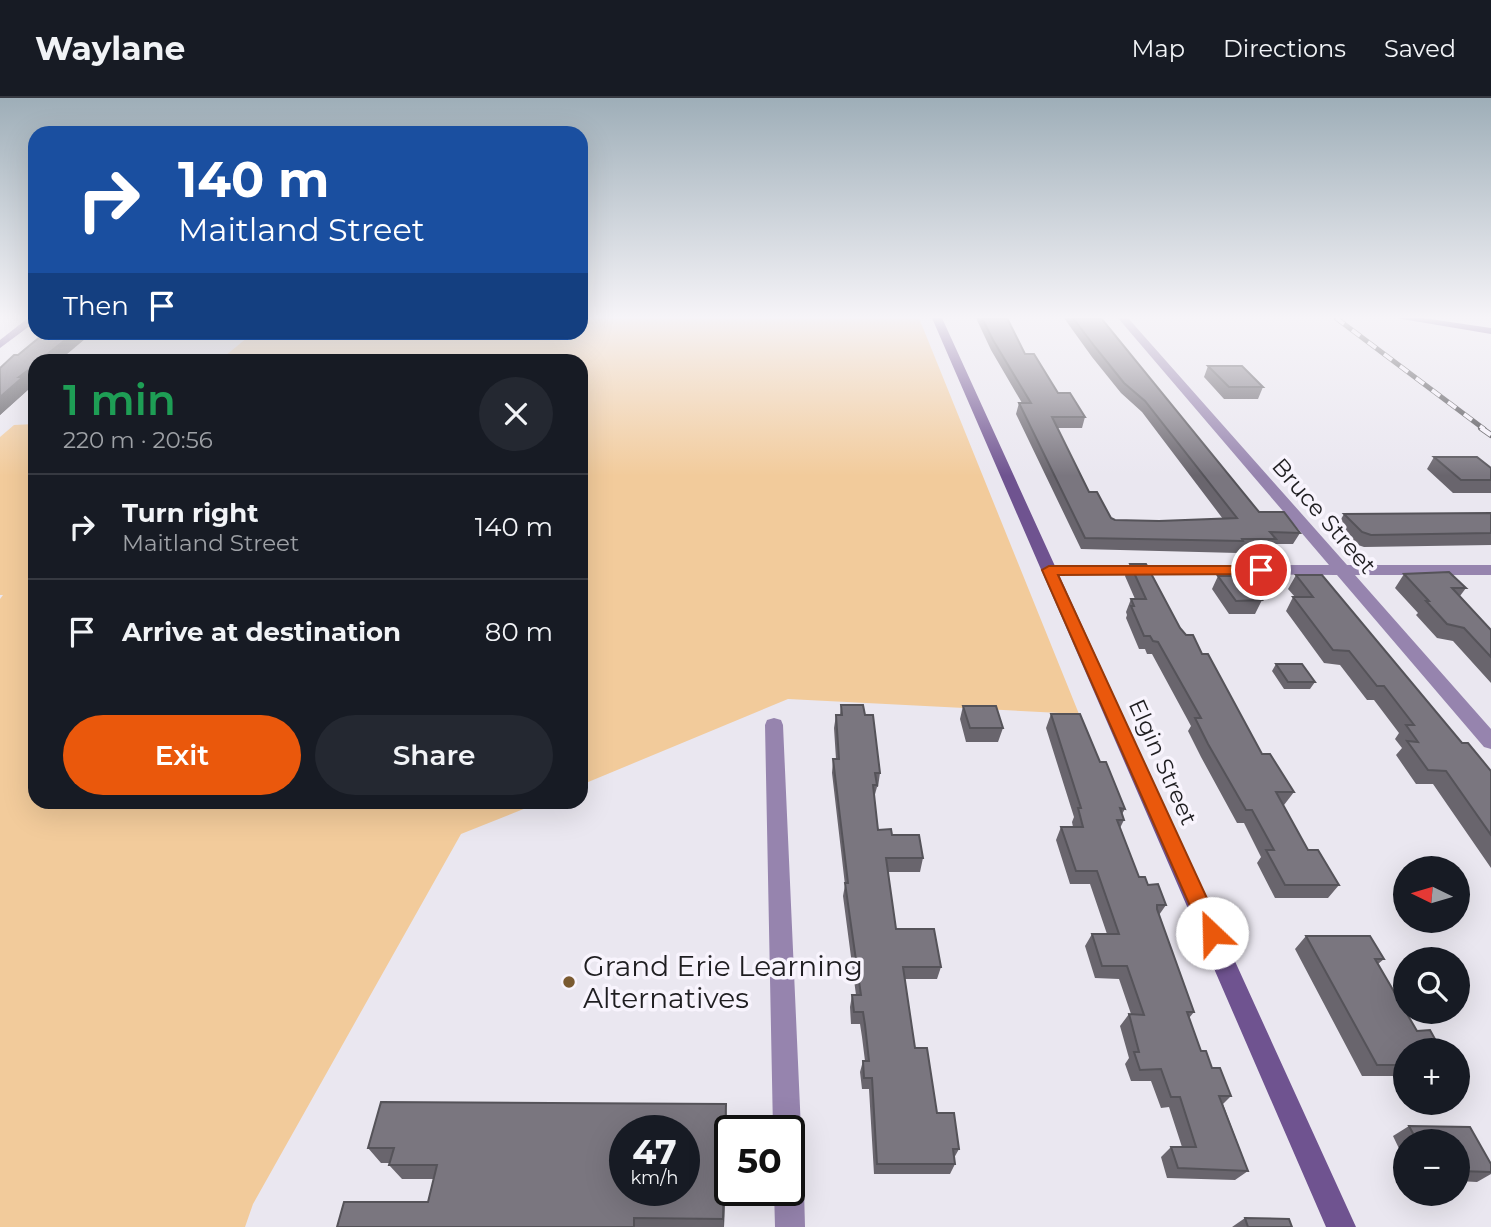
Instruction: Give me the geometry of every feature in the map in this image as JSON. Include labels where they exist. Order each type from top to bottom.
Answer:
[{"type":"main road","name":"Elgin Street","points":[[960,371],[1341,1227]]},
{"type":"street","name":"Bruce Street","points":[[1169,371],[1491,742]]},
{"type":"street","points":[[1049,570],[1491,570]]},
{"type":"street","points":[[774,725],[787,1115]]},
{"type":"street","points":[[789,1206],[790,1227]]},
{"type":"shaded area","points":[[588,371],[940,371],[1079,714],[788,699],[588,782]]},
{"type":"shaded area","points":[[28,424],[28,809],[524,809],[461,834],[253,1204],[245,1227],[0,1227],[0,599],[3,595],[0,595],[0,437],[14,425]]},
{"type":"building","points":[[0,371],[27,371],[19,377],[23,377],[0,397]]},
{"type":"building","points":[[1012,371],[1044,371],[1058,393],[1070,393],[1085,417],[1052,417],[1089,492],[1097,492],[1111,518],[1159,521],[1237,518],[1145,401],[1114,371],[1144,371],[1259,512],[1284,512],[1300,533],[1270,532],[1276,539],[1242,539],[1243,541],[1085,538],[1019,403],[1031,403]]},
{"type":"building","points":[[1213,371],[1247,371],[1263,387],[1229,387]]},
{"type":"building","points":[[1434,457],[1477,457],[1491,468],[1491,480],[1461,480]]},
{"type":"building","points":[[1491,513],[1491,533],[1371,535],[1362,532],[1344,514]]},
{"type":"building","points":[[1130,564],[1146,564],[1180,628],[1186,635],[1193,635],[1202,654],[1208,654],[1262,754],[1270,754],[1294,792],[1276,792],[1308,850],[1318,850],[1339,885],[1285,885],[1266,850],[1274,850],[1252,810],[1246,810],[1208,744],[1195,718],[1201,718],[1158,642],[1153,641],[1150,636],[1144,636],[1131,606],[1134,606],[1131,599],[1146,599]]},
{"type":"building","points":[[1449,572],[1466,588],[1452,588],[1491,630],[1491,657],[1464,628],[1447,624],[1404,574]]},
{"type":"building","points":[[1296,575],[1322,575],[1462,743],[1468,743],[1491,771],[1491,835],[1446,771],[1428,770],[1407,741],[1418,742],[1406,725],[1414,725],[1384,686],[1377,686],[1349,651],[1333,650],[1293,597],[1313,597]]},
{"type":"building","points":[[1218,576],[1243,576],[1262,600],[1236,601]]},
{"type":"building","points":[[1276,664],[1302,664],[1315,682],[1288,682]]},
{"type":"building","points":[[841,705],[863,705],[865,715],[873,715],[880,773],[875,773],[877,785],[873,785],[878,830],[891,829],[892,835],[919,835],[923,858],[886,858],[896,929],[934,929],[941,967],[903,967],[915,1048],[927,1048],[937,1113],[954,1113],[959,1149],[953,1149],[955,1164],[877,1164],[872,1078],[864,1078],[863,1061],[869,1061],[865,1025],[863,1012],[854,1012],[852,995],[861,995],[845,883],[848,883],[833,759],[839,759],[836,715],[842,715]]},
{"type":"building","points":[[963,706],[996,706],[1003,728],[970,728]]},
{"type":"building","points":[[1051,714],[1080,714],[1100,762],[1106,762],[1125,809],[1120,808],[1124,820],[1117,820],[1139,877],[1145,877],[1148,885],[1158,884],[1166,905],[1157,905],[1157,909],[1194,1012],[1187,1012],[1201,1051],[1206,1051],[1212,1068],[1220,1068],[1231,1096],[1219,1096],[1248,1171],[1178,1168],[1171,1147],[1196,1147],[1180,1097],[1171,1097],[1161,1069],[1140,1070],[1134,1052],[1139,1052],[1129,1014],[1144,1015],[1127,966],[1102,966],[1092,934],[1119,934],[1097,871],[1076,871],[1061,827],[1083,827],[1078,808],[1081,808]]},
{"type":"building","points":[[1306,936],[1370,936],[1384,959],[1375,959],[1393,990],[1393,1024],[1413,1024],[1417,1031],[1430,1030],[1434,1038],[1393,1038],[1393,1065],[1377,1065]]},
{"type":"building","points":[[381,1102],[726,1104],[726,1115],[714,1115],[714,1206],[723,1206],[723,1219],[634,1218],[634,1227],[337,1227],[344,1202],[428,1202],[437,1165],[389,1165],[394,1148],[368,1148]]},
{"type":"building","points":[[1409,1126],[1470,1127],[1491,1164],[1491,1172],[1470,1171],[1470,1129],[1411,1129]]},
{"type":"building","points":[[1245,1218],[1289,1219],[1292,1227],[1248,1227]]},
{"type":"railway","points":[[1406,371],[1484,429]]},
{"type":"railway","points":[[1481,428],[1491,435]]},
{"type":"place","name":"Grand Erie Learning Alternatives","points":[[569,982]]},
{"type":"route","points":[[1212,933],[1049,570],[1261,570]]}]
